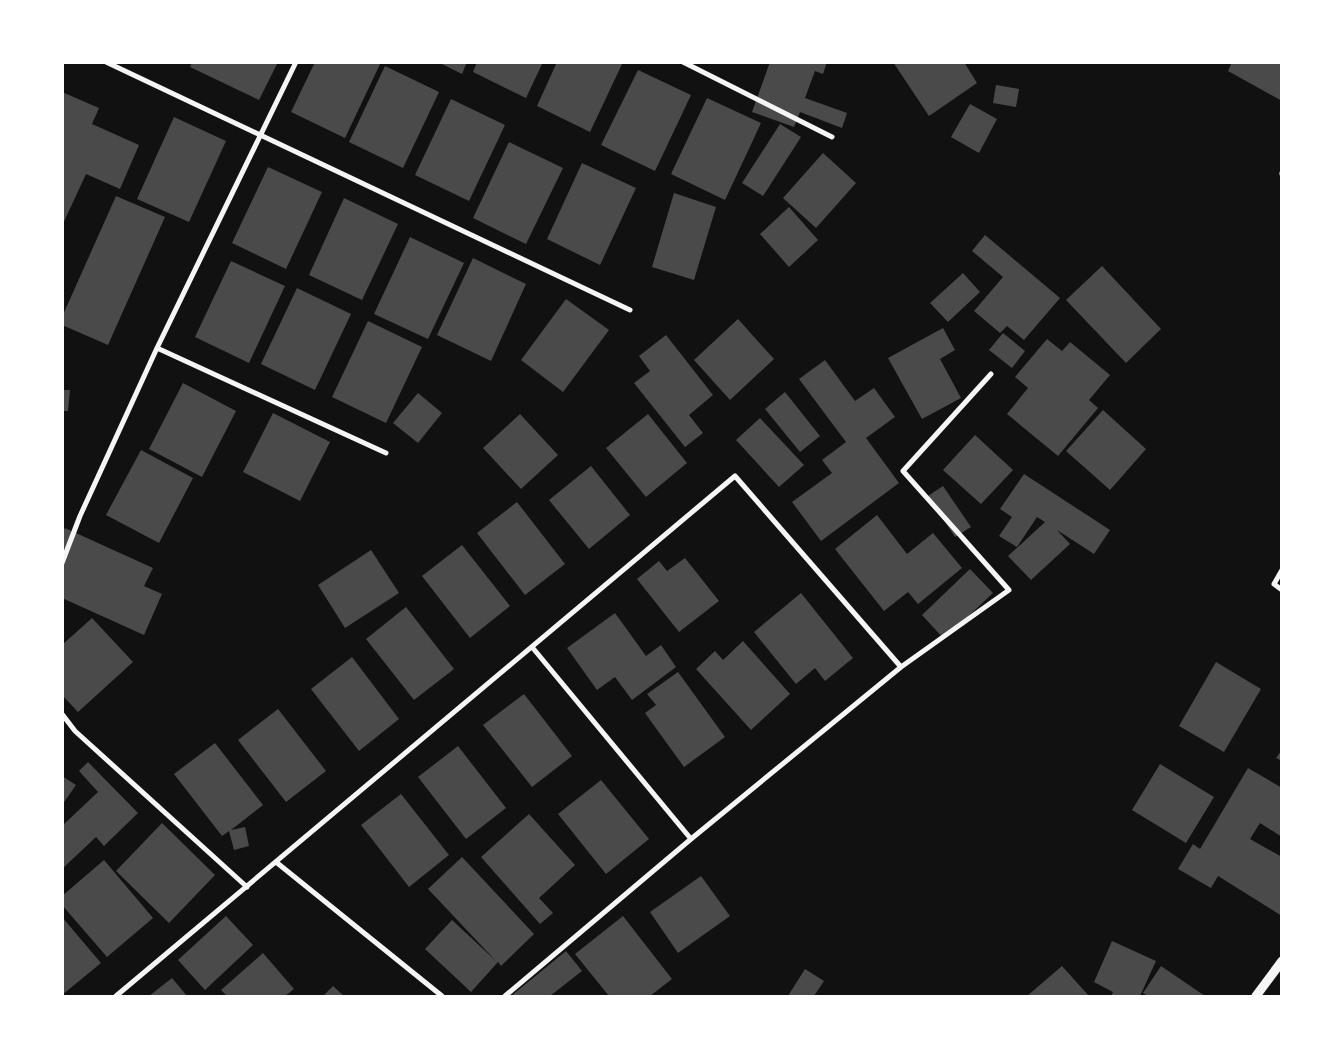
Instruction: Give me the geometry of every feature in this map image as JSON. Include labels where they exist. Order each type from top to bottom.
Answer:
[{"type":"street","points":[[106,62],[630,310]]},
{"type":"street","points":[[62,563],[80,516],[157,348],[296,62]]},
{"type":"street","points":[[683,62],[832,137]]},
{"type":"street","points":[[157,348],[386,453]]},
{"type":"street","points":[[505,996],[691,839],[902,667],[1009,590],[903,471],[991,374]]},
{"type":"street","points":[[116,996],[736,476],[902,667]]},
{"type":"street","points":[[1282,570],[1274,584],[1282,590]]},
{"type":"street","points":[[532,647],[691,839]]},
{"type":"street","points":[[62,714],[76,731],[247,887]]},
{"type":"street","points":[[276,862],[442,996]]},
{"type":"street","points":[[1256,996],[1282,960]]},
{"type":"building","points":[[192,62],[278,62],[259,100],[190,67]]},
{"type":"building","points":[[315,62],[381,62],[345,138],[291,112]]},
{"type":"building","points":[[438,62],[467,62],[462,74]]},
{"type":"building","points":[[477,62],[543,62],[526,98],[473,72]]},
{"type":"building","points":[[557,62],[623,62],[590,132],[537,106]]},
{"type":"building","points":[[770,62],[827,62],[823,74],[815,71],[805,98],[847,113],[842,128],[800,112],[794,127],[752,112]]},
{"type":"building","points":[[893,62],[964,62],[977,83],[929,116]]},
{"type":"building","points":[[1232,62],[1282,62],[1282,101],[1228,71]]},
{"type":"building","points":[[385,66],[439,92],[403,168],[349,142]]},
{"type":"building","points":[[638,70],[691,95],[655,171],[601,145]]},
{"type":"building","points":[[996,85],[1019,89],[1016,107],[993,103]]},
{"type":"building","points":[[62,92],[99,108],[92,124],[139,145],[120,189],[86,174],[62,226]]},
{"type":"building","points":[[707,98],[761,123],[725,200],[671,174]]},
{"type":"building","points":[[451,99],[505,125],[469,201],[415,175]]},
{"type":"building","points":[[970,104],[997,119],[979,153],[951,137]]},
{"type":"building","points":[[174,117],[226,141],[189,222],[137,199]]},
{"type":"building","points":[[780,124],[801,137],[763,196],[742,183]]},
{"type":"building","points":[[509,142],[563,168],[526,244],[473,218]]},
{"type":"building","points":[[823,153],[856,183],[816,228],[783,198]]},
{"type":"building","points":[[582,163],[636,188],[600,265],[547,239]]},
{"type":"building","points":[[268,167],[322,192],[286,269],[232,243]]},
{"type":"building","points":[[674,193],[716,207],[694,280],[652,267]]},
{"type":"building","points":[[116,196],[165,217],[108,345],[62,325],[62,317]]},
{"type":"building","points":[[344,198],[398,224],[362,300],[309,275]]},
{"type":"building","points":[[789,207],[818,240],[789,267],[760,234]]},
{"type":"building","points":[[985,235],[1060,298],[1024,340],[1007,326],[1000,333],[974,311],[1003,277],[972,251]]},
{"type":"building","points":[[410,237],[464,263],[428,339],[374,314]]},
{"type":"building","points":[[473,258],[526,284],[491,361],[437,335]]},
{"type":"building","points":[[231,261],[285,286],[249,363],[195,337]]},
{"type":"building","points":[[1102,266],[1161,329],[1126,363],[1066,300]]},
{"type":"building","points":[[963,273],[980,292],[948,322],[930,303]]},
{"type":"building","points":[[297,288],[351,314],[315,390],[261,364]]},
{"type":"building","points":[[566,299],[609,330],[563,392],[521,360]]},
{"type":"building","points":[[738,319],[774,359],[730,400],[694,360]]},
{"type":"building","points":[[368,321],[422,347],[386,423],[332,397]]},
{"type":"building","points":[[943,328],[955,350],[940,359],[961,398],[922,419],[888,358]]},
{"type":"building","points":[[1003,333],[1025,351],[1012,368],[989,350]]},
{"type":"building","points":[[666,335],[713,395],[689,415],[703,433],[685,447],[634,383],[650,371],[639,356]]},
{"type":"building","points":[[1047,339],[1062,351],[1070,342],[1110,375],[1089,400],[1098,408],[1058,456],[1007,414],[1028,388],[1015,377]]},
{"type":"building","points":[[825,360],[855,401],[874,388],[895,417],[866,438],[899,483],[821,541],[792,502],[832,473],[822,460],[846,442],[799,379]]},
{"type":"building","points":[[183,383],[236,411],[202,477],[149,449]]},
{"type":"building","points":[[62,390],[70,390],[68,411],[62,411]]},
{"type":"building","points":[[785,392],[820,436],[800,452],[765,409]]},
{"type":"building","points":[[418,393],[442,413],[418,443],[393,423]]},
{"type":"building","points":[[1103,410],[1146,449],[1110,490],[1066,451]]},
{"type":"building","points":[[273,413],[330,442],[300,501],[243,472]]},
{"type":"building","points":[[520,414],[558,455],[521,489],[483,448]]},
{"type":"building","points":[[648,414],[687,463],[646,497],[606,448]]},
{"type":"building","points":[[760,418],[804,465],[779,487],[736,440]]},
{"type":"building","points":[[975,435],[1013,470],[981,504],[943,470]]},
{"type":"building","points":[[141,450],[193,478],[159,543],[106,515]]},
{"type":"building","points":[[591,466],[630,515],[589,549],[549,500]]},
{"type":"building","points":[[1024,474],[1110,530],[1094,554],[1057,530],[1070,544],[1031,580],[1008,556],[1045,522],[1037,517],[1017,547],[999,536],[1012,517],[1000,509]]},
{"type":"building","points":[[943,486],[971,527],[955,537],[928,496]]},
{"type":"building","points":[[517,502],[565,564],[525,595],[477,533]]},
{"type":"building","points":[[877,515],[907,554],[933,533],[962,568],[918,604],[908,592],[884,611],[835,549]]},
{"type":"building","points":[[65,528],[153,568],[144,586],[162,594],[144,635],[62,598],[62,533]]},
{"type":"building","points":[[462,545],[510,606],[470,638],[422,576]]},
{"type":"building","points":[[371,550],[399,593],[345,628],[318,585]]},
{"type":"building","points":[[685,558],[719,601],[679,632],[637,579],[659,561],[667,571]]},
{"type":"building","points":[[970,569],[993,593],[944,639],[922,615]]},
{"type":"building","points":[[801,593],[853,658],[825,681],[815,668],[796,684],[754,632]]},
{"type":"building","points":[[406,607],[454,669],[414,700],[366,639]]},
{"type":"building","points":[[615,613],[646,656],[661,645],[676,667],[632,700],[615,677],[597,690],[567,648]]},
{"type":"building","points":[[92,618],[133,662],[78,712],[62,695],[62,645]]},
{"type":"building","points":[[743,641],[790,694],[751,730],[696,669],[715,651],[723,660]]},
{"type":"building","points":[[352,657],[399,719],[359,751],[311,689]]},
{"type":"building","points":[[1216,662],[1261,689],[1224,752],[1179,726]]},
{"type":"building","points":[[678,672],[725,737],[684,767],[645,713],[656,705],[647,694]]},
{"type":"building","points":[[524,694],[572,756],[532,787],[483,725]]},
{"type":"building","points":[[278,709],[326,771],[286,802],[238,740]]},
{"type":"building","points":[[215,743],[263,805],[231,830],[245,827],[249,846],[234,850],[229,831],[222,836],[174,774]]},
{"type":"building","points":[[458,746],[506,808],[466,839],[418,777]]},
{"type":"building","points":[[1282,750],[1282,761],[1276,758]]},
{"type":"building","points":[[88,762],[138,813],[104,846],[96,837],[62,869],[62,826],[98,792],[79,771]]},
{"type":"building","points":[[1160,764],[1214,797],[1186,843],[1132,810]]},
{"type":"building","points":[[1248,768],[1282,788],[1282,837],[1260,823],[1250,839],[1282,857],[1282,916],[1218,876],[1211,888],[1178,869],[1193,844],[1200,849]]},
{"type":"building","points":[[62,776],[76,785],[62,805]]},
{"type":"building","points":[[601,780],[649,839],[606,874],[558,814]]},
{"type":"building","points":[[401,794],[449,855],[409,887],[361,825]]},
{"type":"building","points":[[529,814],[575,865],[539,898],[553,913],[540,924],[481,857]]},
{"type":"building","points":[[162,823],[215,875],[169,923],[116,871]]},
{"type":"building","points":[[462,857],[534,934],[501,966],[498,962],[471,992],[425,949],[452,920],[496,961],[428,889]]},
{"type":"building","points":[[104,860],[153,918],[107,957],[62,905],[62,896]]},
{"type":"building","points":[[701,876],[730,916],[678,953],[650,912]]},
{"type":"building","points":[[226,916],[253,945],[205,990],[178,960]]},
{"type":"building","points":[[623,916],[672,979],[650,996],[609,996],[575,954]]},
{"type":"building","points":[[62,917],[101,963],[62,995]]},
{"type":"building","points":[[1112,941],[1156,961],[1140,996],[1111,996],[1113,992],[1094,982]]},
{"type":"building","points":[[566,951],[582,971],[550,996],[511,996]]},
{"type":"building","points":[[263,953],[294,989],[285,996],[227,996],[221,990]]},
{"type":"building","points":[[1062,966],[1089,996],[1027,996]]},
{"type":"building","points":[[1161,966],[1205,996],[1148,996],[1143,993]]},
{"type":"building","points":[[805,969],[824,981],[814,996],[788,996]]},
{"type":"building","points":[[172,978],[187,996],[149,996]]},
{"type":"building","points":[[333,986],[344,996],[323,996]]}]
